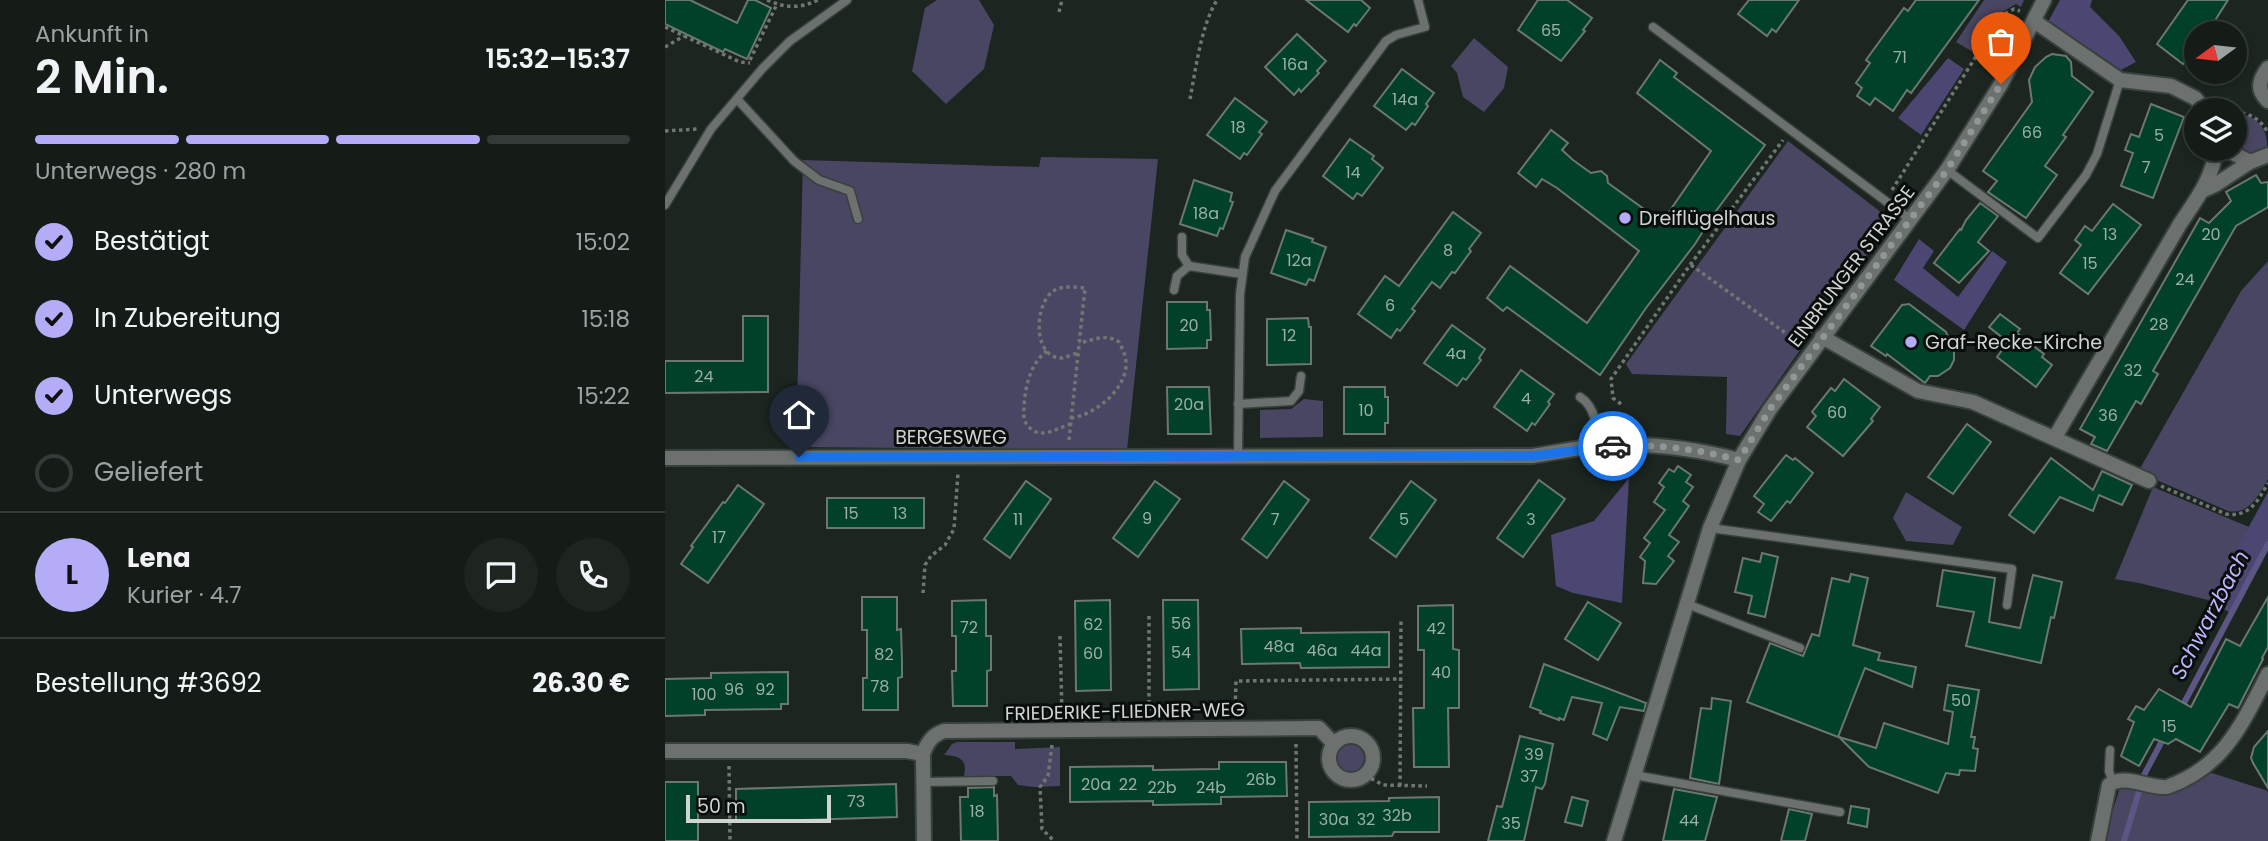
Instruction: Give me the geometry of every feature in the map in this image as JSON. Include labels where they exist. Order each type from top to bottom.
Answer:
[{"type":"street","name":"EINBRUNGER STRASSE","points":[[1614,841],[1710,528],[1739,460],[1770,409],[1947,170],[2001,84],[2029,17],[2044,0]]},
{"type":"street","points":[[2029,17],[2120,80],[2171,86],[2195,98]]},
{"type":"street","points":[[2268,68],[2259,86],[2261,94],[2268,101]]},
{"type":"street","points":[[2204,190],[2250,162],[2268,155]]},
{"type":"street","points":[[2055,437],[2173,235],[2204,190],[2214,161]]},
{"type":"street","points":[[1822,337],[1918,391],[1973,402],[2149,481]]},
{"type":"street","name":"BERGESWEG","points":[[665,457],[1532,456],[1598,446],[1647,445],[1713,453],[1739,460]]},
{"type":"street","points":[[2098,841],[2106,793],[2120,781],[2167,787],[2209,765],[2228,746],[2268,674]]},
{"type":"street","name":"FRIEDERIKE-FLIEDNER-WEG","points":[[923,754],[928,741],[944,731],[1319,728],[1334,744]]},
{"type":"street","points":[[1347,737],[1360,738],[1366,743],[1370,749],[1372,763],[1364,775],[1351,780],[1338,776],[1330,764],[1334,744],[1347,737]]},
{"type":"street","points":[[665,751],[907,751],[923,754],[924,841]]},
{"type":"lane","points":[[665,205],[711,130],[762,69],[790,41],[847,0]]},
{"type":"lane","points":[[1238,456],[1240,295],[1245,257],[1275,191],[1386,41],[1396,35],[1425,27],[1418,0]]},
{"type":"lane","points":[[1653,27],[1911,220]]},
{"type":"lane","points":[[1947,170],[2038,239],[2086,175],[2097,154],[2120,80]]},
{"type":"lane","points":[[737,99],[793,161],[819,180],[850,191],[857,219]]},
{"type":"lane","points":[[1182,237],[1182,255],[1189,266]]},
{"type":"lane","points":[[1174,290],[1177,276],[1189,266],[1242,274]]},
{"type":"lane","points":[[1238,404],[1291,401],[1299,391],[1301,376]]},
{"type":"lane","points":[[1580,397],[1591,408],[1598,446]]},
{"type":"lane","points":[[1710,528],[2013,569],[2007,605]]},
{"type":"lane","points":[[1687,604],[1800,648]]},
{"type":"lane","points":[[2110,750],[2109,771],[2120,781]]},
{"type":"lane","points":[[1634,775],[1840,812]]},
{"type":"lane","points":[[923,782],[993,781]]},
{"type":"path","points":[[767,0],[789,7],[818,0]]},
{"type":"path","points":[[1059,12],[1062,0]]},
{"type":"path","points":[[1190,99],[1200,50],[1217,0]]},
{"type":"path","points":[[749,62],[777,4]]},
{"type":"path","points":[[1885,201],[2001,15],[2014,9],[2029,17]]},
{"type":"path","points":[[665,27],[740,62],[749,62],[762,69]]},
{"type":"path","points":[[665,47],[684,36]]},
{"type":"path","points":[[2247,114],[2253,115],[2268,133]]},
{"type":"path","points":[[665,131],[692,128],[711,130]]},
{"type":"path","points":[[1621,404],[1613,398],[1611,379],[1690,265],[1790,130]]},
{"type":"path","points":[[1690,265],[1812,351]]},
{"type":"path","points":[[1067,456],[1085,288],[1060,288],[1053,291],[1040,308],[1040,335],[1047,351],[1060,358],[1078,353]]},
{"type":"path","points":[[1071,418],[1089,413],[1104,403],[1119,384],[1126,364],[1119,342],[1111,337],[1094,338],[1079,343]]},
{"type":"path","points":[[1047,351],[1041,355],[1026,386],[1024,420],[1033,432],[1039,433],[1051,432],[1071,424]]},
{"type":"path","points":[[923,593],[925,565],[930,556],[949,539],[954,529],[959,456]]},
{"type":"path","points":[[2149,481],[2226,514],[2250,510],[2268,483]]},
{"type":"path","points":[[1149,616],[1149,730]]},
{"type":"path","points":[[1400,786],[1401,621]]},
{"type":"path","points":[[1054,841],[1042,829],[1041,787],[1048,776],[1058,732],[1059,636]]},
{"type":"path","points":[[1235,729],[1236,681],[1401,679]]},
{"type":"path","points":[[1296,728],[1297,841]]},
{"type":"path","points":[[729,753],[730,841]]},
{"type":"path","points":[[1364,775],[1383,785],[1427,786]]},
{"type":"shaded area","points":[[937,0],[979,0],[994,25],[984,69],[946,104],[912,71],[925,8]]},
{"type":"shaded area","points":[[1984,0],[2024,0],[2021,7],[2016,4],[1999,14],[1973,52],[1956,42]]},
{"type":"shaded area","points":[[2060,0],[2092,0],[2090,7],[2119,36],[2136,62],[2121,70],[2048,22]]},
{"type":"shaded area","points":[[1474,38],[1508,67],[1504,88],[1484,112],[1463,97],[1457,73],[1451,66]]},
{"type":"shaded area","points":[[1948,58],[1964,69],[1921,135],[1898,118]]},
{"type":"shaded area","points":[[2247,116],[2259,123],[2267,140],[2267,147],[2247,152]]},
{"type":"shaded area","points":[[1788,141],[1882,213],[1886,227],[1740,436],[1726,434],[1727,377],[1632,374],[1626,364]]},
{"type":"shaded area","points":[[1041,157],[1158,159],[1127,450],[796,447],[803,160],[1039,167]]},
{"type":"shaded area","points":[[1919,239],[1934,251],[1923,268],[1958,297],[1992,251],[2007,262],[1964,330],[1894,280]]},
{"type":"shaded area","points":[[2268,261],[2268,479],[2248,507],[2228,511],[2138,472],[2241,291]]},
{"type":"shaded area","points":[[1304,399],[1323,401],[1323,437],[1260,438],[1260,410],[1291,409]]},
{"type":"shaded area","points":[[1629,478],[1622,603],[1573,593],[1556,586],[1551,535],[1594,521]]},
{"type":"shaded area","points":[[2153,487],[2249,527],[2208,600],[2115,579]]},
{"type":"shaded area","points":[[1906,492],[1962,527],[1953,545],[1906,541],[1893,518]]},
{"type":"shaded area","points":[[2268,492],[2268,540],[2229,612],[2208,600]]},
{"type":"shaded area","points":[[1015,742],[1015,749],[1060,747],[1060,786],[1018,785],[1011,776],[964,776],[965,765],[961,759],[944,755],[952,744]]},
{"type":"shaded area","points":[[1350,744],[1360,748],[1364,758],[1360,768],[1350,772],[1340,768],[1336,758],[1340,748]]},
{"type":"shaded area","points":[[2212,773],[2268,791],[2268,841],[2103,841],[2120,788],[2156,790]]},
{"type":"building","points":[[665,0],[690,0],[737,23],[748,0],[755,0],[771,8],[747,59],[725,49],[723,52],[665,24]]},
{"type":"building","points":[[1306,0],[1361,0],[1370,8],[1348,32]]},
{"type":"building","points":[[1538,0],[1567,0],[1592,18],[1561,61],[1518,30]]},
{"type":"building","points":[[1749,0],[1799,0],[1776,32],[1772,29],[1767,36],[1738,14]]},
{"type":"building","points":[[1916,0],[1979,0],[1911,93],[1907,90],[1893,111],[1875,98],[1870,105],[1857,96],[1862,88],[1856,83],[1870,63],[1866,60],[1904,8],[1908,11]]},
{"type":"building","points":[[2188,0],[2228,0],[2215,21],[2184,21],[2183,64],[2157,44]]},
{"type":"building","points":[[1297,34],[1326,61],[1317,71],[1319,73],[1301,92],[1299,89],[1294,95],[1265,67]]},
{"type":"building","points":[[2052,54],[2066,56],[2071,62],[2072,76],[2093,92],[2045,166],[2057,175],[2026,218],[1988,192],[1997,181],[1983,171],[2032,102],[2029,80],[2035,67]]},
{"type":"building","name":"Dreiflügelhaus","points":[[1660,60],[1677,73],[1674,77],[1765,145],[1600,375],[1507,307],[1503,311],[1487,298],[1510,266],[1587,323],[1639,251],[1557,188],[1542,179],[1536,187],[1518,173],[1551,130],[1568,143],[1562,150],[1573,160],[1591,173],[1601,171],[1607,176],[1608,183],[1662,222],[1711,151],[1637,93]]},
{"type":"building","points":[[1402,69],[1434,93],[1415,125],[1412,123],[1406,130],[1374,106]]},
{"type":"building","points":[[1235,98],[1267,122],[1247,155],[1244,153],[1240,159],[1207,135]]},
{"type":"building","points":[[2151,104],[2184,117],[2153,198],[2121,186],[2133,153],[2125,150],[2131,134],[2139,137]]},
{"type":"building","points":[[1350,139],[1374,156],[1372,159],[1383,168],[1362,196],[1357,193],[1353,199],[1323,176]]},
{"type":"building","points":[[2256,175],[2261,183],[2268,182],[2268,207],[2236,226],[2153,371],[2158,374],[2141,404],[2136,401],[2107,451],[2091,444],[2095,437],[2080,429],[2200,218],[2209,223],[2231,201],[2226,192]]},
{"type":"building","points":[[1194,180],[1232,193],[1230,201],[1233,202],[1223,229],[1220,228],[1217,236],[1180,224]]},
{"type":"building","points":[[1980,203],[1998,216],[1978,242],[1989,251],[1959,283],[1934,263]]},
{"type":"building","points":[[2113,204],[2141,225],[2088,294],[2060,273],[2081,245],[2075,240],[2085,226],[2092,231]]},
{"type":"building","points":[[1453,212],[1481,233],[1455,273],[1452,272],[1440,288],[1432,282],[1412,309],[1415,311],[1391,338],[1358,314],[1385,276],[1399,286]]},
{"type":"building","points":[[1286,230],[1313,239],[1312,242],[1326,247],[1314,281],[1309,279],[1306,285],[1271,273]]},
{"type":"building","points":[[1167,302],[1207,302],[1207,310],[1210,310],[1211,340],[1207,340],[1207,348],[1167,349]]},
{"type":"building","name":"Graf-Recke-Kirche","points":[[1909,304],[1946,332],[1954,352],[1950,368],[1938,376],[1930,376],[1925,383],[1887,354],[1886,356],[1871,346],[1902,305]]},
{"type":"building","points":[[2000,314],[2020,329],[2017,333],[2044,354],[2042,357],[2052,365],[2036,387],[1997,357],[2008,342],[1989,327]]},
{"type":"building","points":[[743,316],[768,316],[768,392],[665,393],[665,361],[743,361]]},
{"type":"building","points":[[1308,318],[1311,327],[1311,364],[1267,365],[1267,319]]},
{"type":"building","points":[[1452,325],[1485,349],[1479,358],[1481,360],[1466,380],[1463,378],[1457,386],[1424,363]]},
{"type":"building","points":[[1521,370],[1554,394],[1535,425],[1532,423],[1527,431],[1494,407]]},
{"type":"building","points":[[1844,379],[1880,407],[1871,419],[1873,421],[1843,456],[1807,427],[1816,416],[1812,412],[1831,388],[1835,391]]},
{"type":"building","points":[[1167,387],[1209,387],[1211,434],[1168,434]]},
{"type":"building","points":[[1344,387],[1385,387],[1385,397],[1388,397],[1388,423],[1385,423],[1385,434],[1344,434]]},
{"type":"building","points":[[1967,424],[1991,442],[1953,494],[1928,477]]},
{"type":"building","points":[[1786,455],[1793,460],[1795,458],[1813,473],[1790,503],[1787,501],[1771,521],[1758,512],[1764,504],[1754,496]]},
{"type":"building","points":[[2051,458],[2093,490],[2102,471],[2132,485],[2122,505],[2099,495],[2093,511],[2060,497],[2034,533],[2009,515]]},
{"type":"building","points":[[1678,466],[1691,475],[1686,482],[1693,487],[1683,501],[1689,506],[1669,535],[1679,542],[1668,556],[1674,561],[1656,584],[1643,583],[1645,561],[1640,557],[1650,543],[1644,538],[1665,510],[1654,502],[1664,487],[1659,483],[1669,469],[1674,472]]},
{"type":"building","points":[[1539,480],[1565,499],[1523,557],[1497,538]]},
{"type":"building","points":[[1026,481],[1051,499],[1010,558],[984,539]]},
{"type":"building","points":[[1155,481],[1180,499],[1138,557],[1113,538]]},
{"type":"building","points":[[1284,481],[1309,500],[1267,558],[1242,539]]},
{"type":"building","points":[[1411,481],[1436,500],[1396,557],[1370,538]]},
{"type":"building","points":[[738,485],[764,504],[708,583],[681,564],[693,547],[691,546]]},
{"type":"building","points":[[827,498],[924,498],[924,528],[827,528]]},
{"type":"building","points":[[1762,553],[1778,557],[1765,617],[1748,613],[1752,596],[1735,592],[1743,558],[1760,562]]},
{"type":"building","points":[[1943,570],[1995,578],[1989,622],[2020,628],[2033,575],[2062,582],[2041,663],[1966,646],[1974,612],[1937,606]]},
{"type":"building","points":[[1851,574],[1868,578],[1853,645],[1880,653],[1878,660],[1916,667],[1912,687],[1865,668],[1838,737],[1747,702],[1770,643],[1803,656],[1812,634],[1819,636],[1832,578],[1849,582]]},
{"type":"building","points":[[862,597],[897,597],[897,630],[901,629],[902,661],[902,677],[898,678],[898,710],[863,710],[863,678],[867,678],[867,630],[862,630]]},
{"type":"building","points":[[2268,597],[2268,647],[2263,659],[2238,708],[2229,704],[2200,752],[2176,739],[2168,744],[2154,739],[2139,766],[2121,756],[2134,722],[2128,719],[2136,706],[2144,710],[2159,689],[2191,707],[2226,639],[2240,646]]},
{"type":"building","points":[[986,600],[986,636],[991,636],[987,706],[953,706],[952,671],[956,671],[956,636],[952,636],[952,601]]},
{"type":"building","points":[[1110,600],[1111,690],[1076,691],[1075,601]]},
{"type":"building","points":[[1163,600],[1198,600],[1199,689],[1164,690]]},
{"type":"building","points":[[1588,602],[1621,623],[1598,660],[1565,639]]},
{"type":"building","points":[[1453,605],[1453,649],[1459,650],[1459,708],[1448,708],[1449,767],[1414,767],[1413,708],[1424,708],[1424,650],[1418,650],[1418,606]]},
{"type":"building","points":[[1301,628],[1301,633],[1389,632],[1389,667],[1301,668],[1300,663],[1242,664],[1241,629]]},
{"type":"building","points":[[1544,664],[1646,703],[1644,711],[1620,707],[1607,740],[1593,734],[1602,703],[1572,697],[1564,720],[1540,713],[1541,711],[1530,707]]},
{"type":"building","points":[[788,672],[788,704],[781,704],[781,709],[705,710],[705,715],[665,716],[665,679],[711,678],[711,673]]},
{"type":"building","points":[[1948,685],[1979,690],[1971,737],[1975,737],[1973,748],[1978,749],[1975,771],[1960,770],[1959,775],[1946,773],[1938,793],[1869,767],[1839,737],[1876,748],[1884,723],[1948,744],[1953,712],[1944,710]]},
{"type":"building","points":[[1712,698],[1731,701],[1719,784],[1690,778],[1701,708],[1711,709]]},
{"type":"building","points":[[2268,731],[2268,788],[2251,758],[2254,747]]},
{"type":"building","points":[[1520,736],[1553,744],[1545,784],[1542,789],[1536,787],[1524,841],[1488,841],[1497,806],[1502,807]]},
{"type":"building","points":[[1219,762],[1286,762],[1287,796],[1221,797],[1221,804],[1070,802],[1070,767],[1153,766],[1153,770],[1219,769]]},
{"type":"building","points":[[665,782],[698,782],[698,841],[665,841]]},
{"type":"building","points":[[896,784],[897,817],[736,822],[736,789]]},
{"type":"building","points":[[994,787],[994,796],[997,795],[998,841],[961,841],[960,797],[968,797],[968,788]]},
{"type":"building","points":[[1674,789],[1717,797],[1705,841],[1663,841]]},
{"type":"building","points":[[1439,797],[1439,832],[1394,832],[1392,836],[1309,837],[1309,802]]},
{"type":"building","points":[[1572,797],[1588,801],[1582,826],[1565,822]]},
{"type":"building","points":[[1851,806],[1869,809],[1867,827],[1848,823]]},
{"type":"building","points":[[1789,809],[1812,814],[1805,841],[1781,841]]},
{"type":"waterway","name":"Schwarzbach","points":[[2184,703],[2268,544]]},
{"type":"waterway","name":"Schwarzbach","points":[[2124,841],[2144,775],[2162,741]]},
{"type":"way so far","points":[[1613,446],[1647,445],[1713,453],[1739,460],[1770,409],[1947,170],[2001,84]]},
{"type":"place","name":"Dreiflügelhaus","points":[[1625,218]]},
{"type":"place","name":"Graf-Recke-Kirche","points":[[1911,342]]},
{"type":"route","points":[[799,457],[1532,456],[1613,446]]}]
